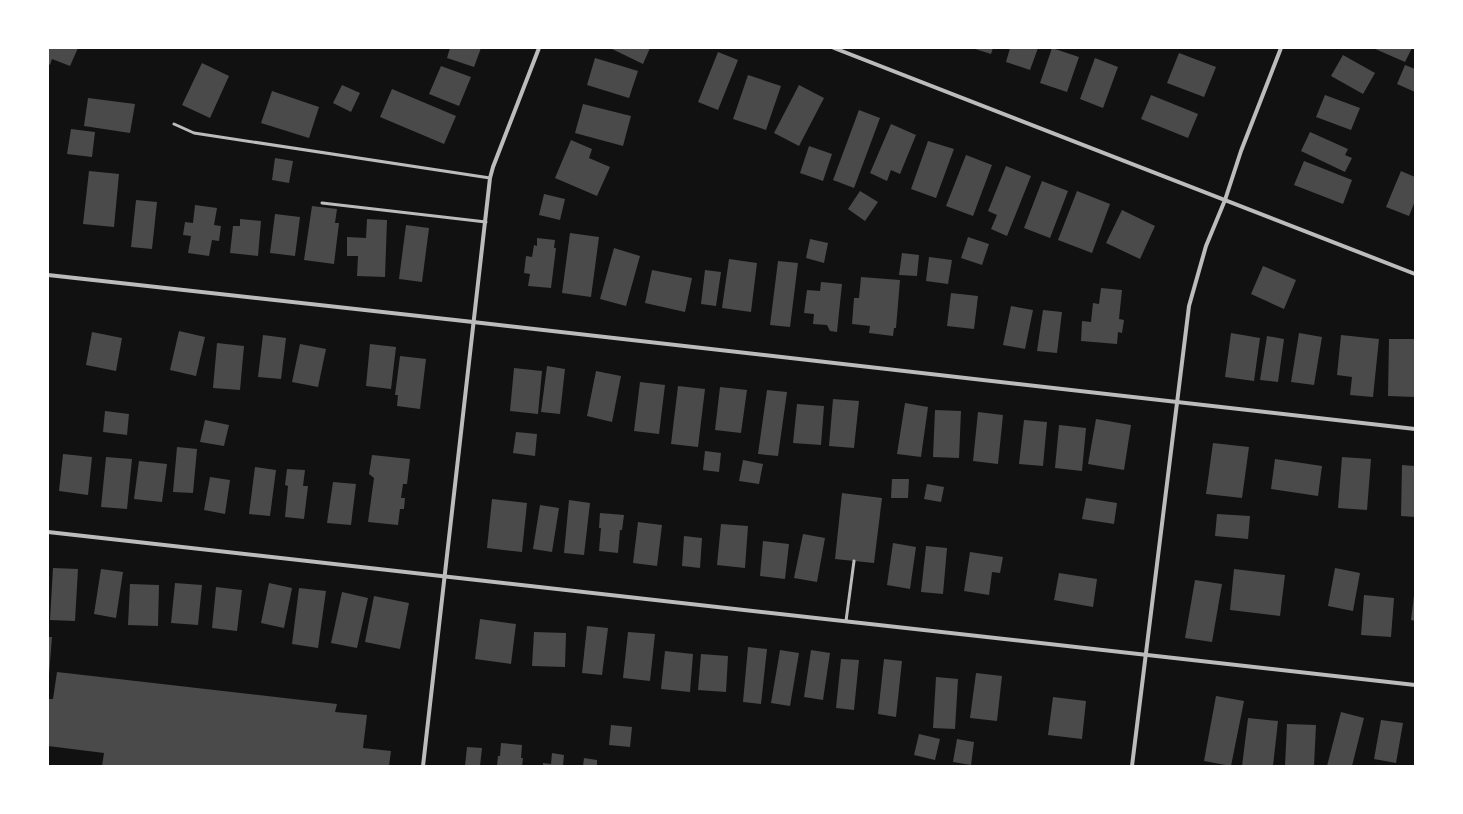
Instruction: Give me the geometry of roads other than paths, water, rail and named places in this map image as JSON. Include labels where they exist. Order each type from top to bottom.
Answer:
[{"type":"street","points":[[423,766],[490,178],[539,48]]},
{"type":"street","points":[[834,48],[1415,274]]},
{"type":"street","points":[[1132,766],[1189,306],[1206,246],[1225,200],[1241,151],[1281,48]]},
{"type":"street","points":[[48,275],[1415,429]]},
{"type":"street","points":[[48,532],[194,550],[445,576],[1415,685]]},
{"type":"lane","points":[[174,124],[194,133],[490,178]]},
{"type":"lane","points":[[322,203],[486,222]]},
{"type":"lane","points":[[846,621],[854,561]]}]
